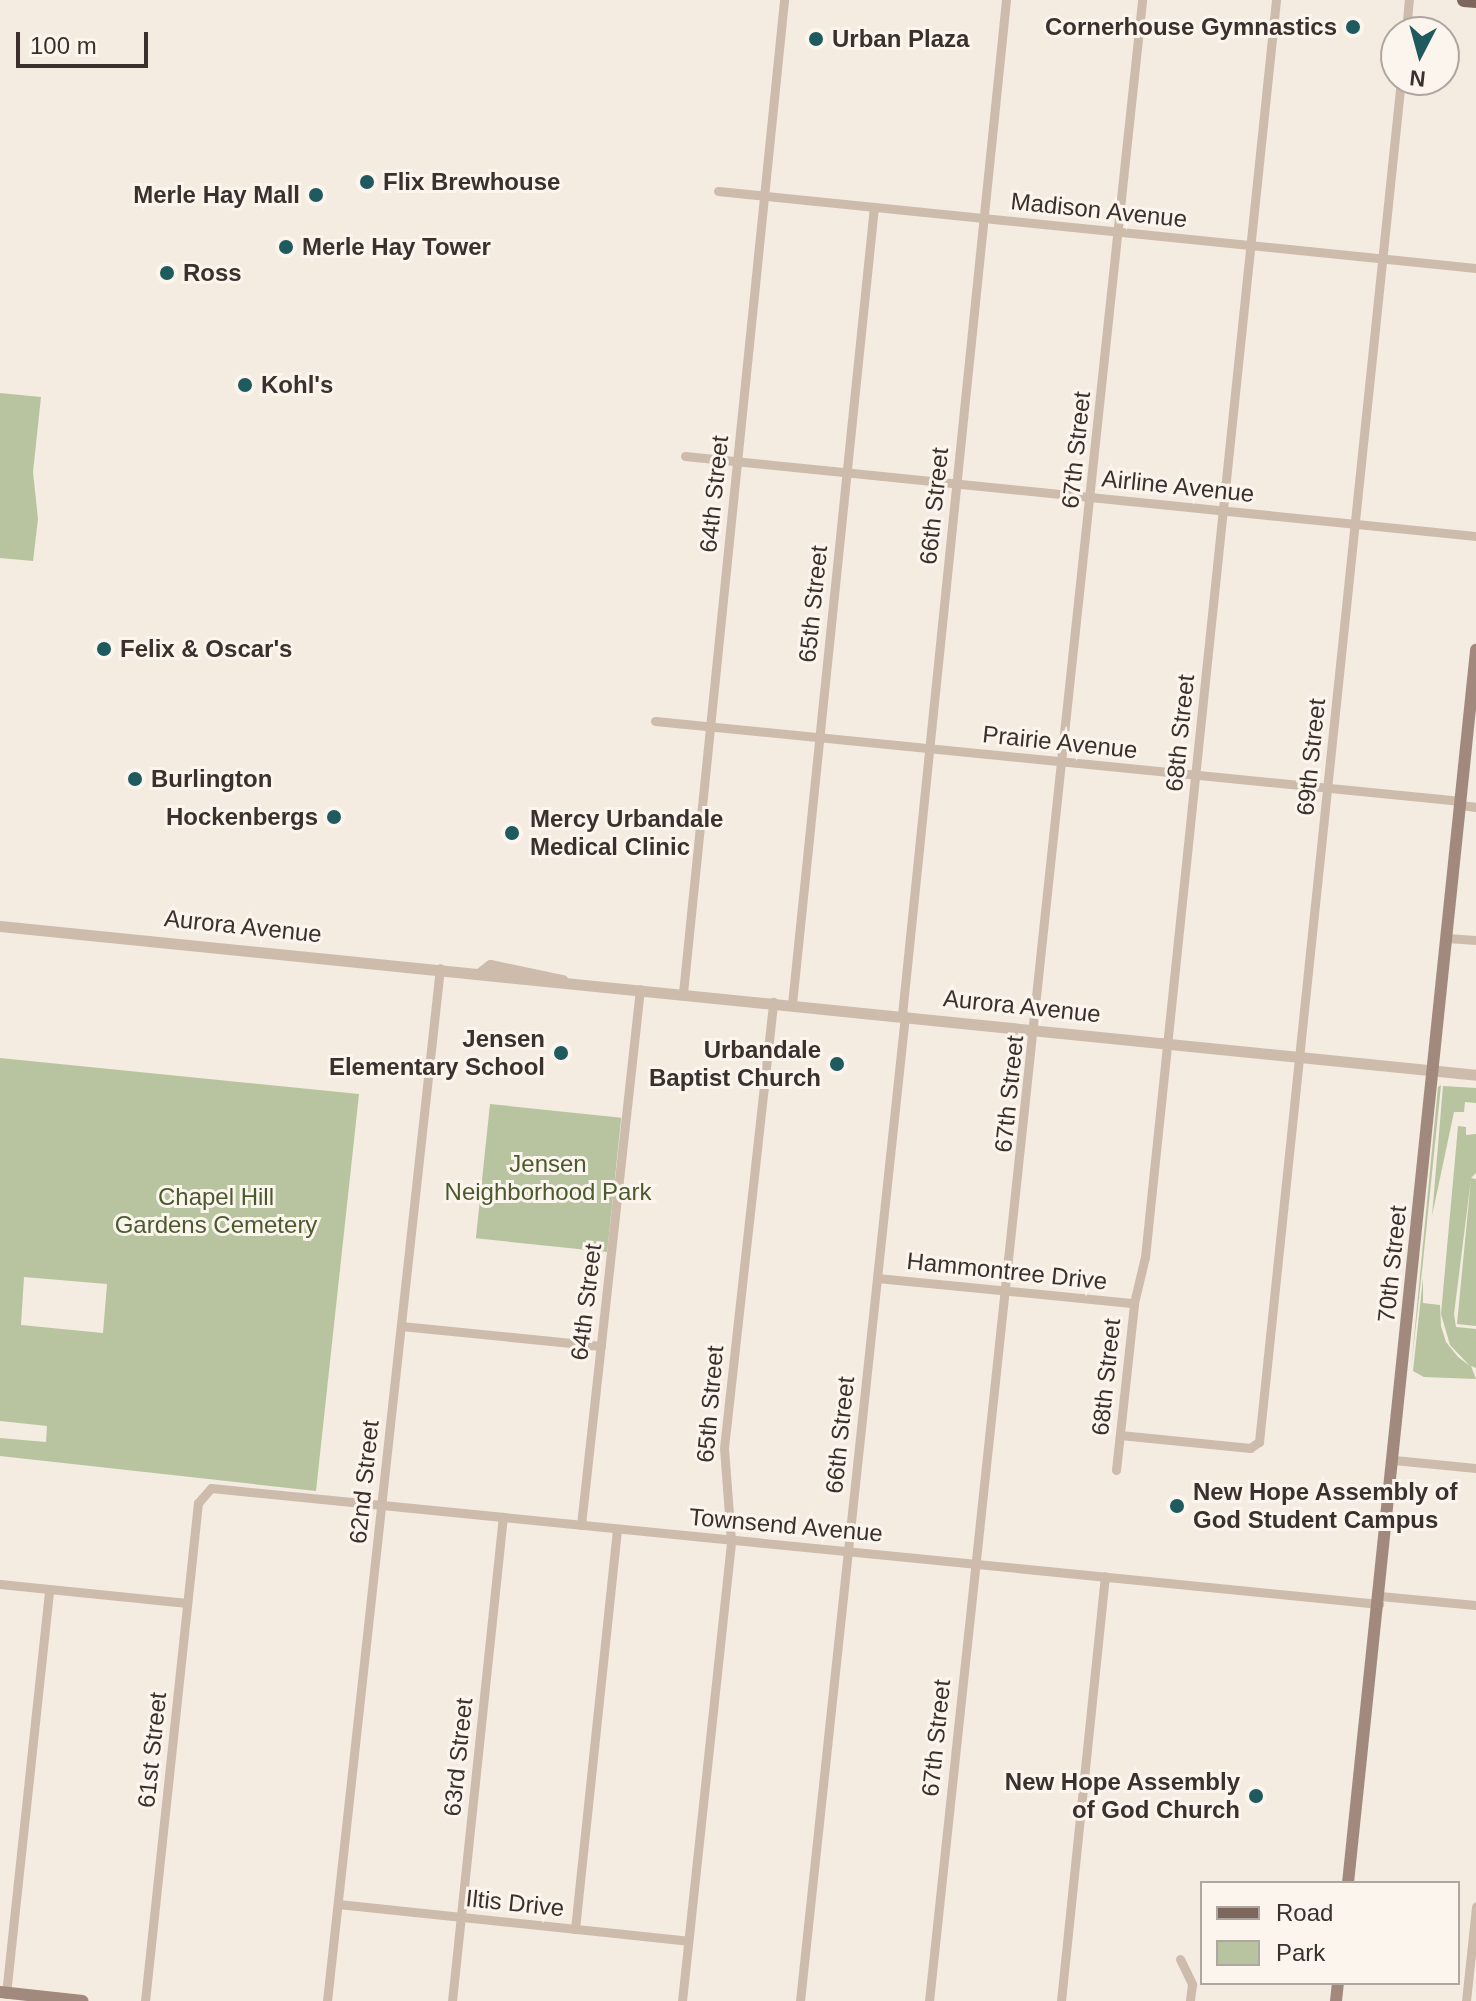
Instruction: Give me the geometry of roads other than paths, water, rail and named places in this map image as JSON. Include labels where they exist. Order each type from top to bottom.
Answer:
[{"type":"main road","points":[[1464,0],[1476,1]]},
{"type":"main road","name":"70th Street","points":[[1348,1881],[1476,650]]},
{"type":"main road","points":[[8,1995],[83,2001]]},
{"type":"street","name":"64th Street","points":[[683,993],[784,0]]},
{"type":"street","name":"66th Street","points":[[800,2001],[904,1016],[1006,0]]},
{"type":"street","name":"67th Street","points":[[929,2001],[1004,1290],[1036,1029],[1142,0]]},
{"type":"street","name":"68th Street","points":[[1116,1470],[1134,1303],[1145,1257],[1276,0]]},
{"type":"street","name":"69th Street","points":[[1120,1435],[1250,1448],[1259,1438],[1399,96]]},
{"type":"street","name":"Madison Avenue","points":[[718,191],[1476,268]]},
{"type":"street","name":"65th Street","points":[[792,1004],[874,207]]},
{"type":"street","name":"Airline Avenue","points":[[685,456],[1476,536]]},
{"type":"street","name":"Prairie Avenue","points":[[655,721],[1476,807]]},
{"type":"street","name":"Aurora Avenue","points":[[0,926],[481,972],[490,965],[550,973],[563,980],[640,989],[1476,1075]]},
{"type":"street","points":[[1447,938],[1476,940]]},
{"type":"street","name":"62nd Street","points":[[327,2001],[440,968]]},
{"type":"street","name":"64th Street","points":[[581,1525],[640,989]]},
{"type":"street","name":"65th Street","points":[[682,2001],[731,1541],[724,1448],[773,1002]]},
{"type":"street","name":"Hammontree Drive","points":[[877,1278],[1134,1303]]},
{"type":"street","points":[[401,1326],[601,1346]]},
{"type":"street","points":[[1394,1460],[1476,1468]]},
{"type":"street","name":"Townsend Avenue","points":[[198,1503],[204,1491],[218,1487],[731,1541],[1379,1600],[1476,1605]]},
{"type":"street","name":"61st Street","points":[[145,2001],[198,1503]]},
{"type":"street","name":"63rd Street","points":[[452,2001],[503,1517]]},
{"type":"street","points":[[575,1929],[617,1529]]},
{"type":"street","points":[[1061,2001],[1105,1576]]},
{"type":"street","points":[[0,1584],[187,1603]]},
{"type":"street","points":[[8,1995],[49,1589]]},
{"type":"street","name":"Iltis Drive","points":[[338,1904],[688,1941]]},
{"type":"street","points":[[1466,2001],[1476,1907]]},
{"type":"street","points":[[1180,1959],[1192,1984],[1190,2001]]},
{"type":"place","name":"Cornerhouse Gymnastics","points":[[1353,27]]},
{"type":"place","name":"Urban Plaza","points":[[816,39]]},
{"type":"place","name":"Flix Brewhouse","points":[[367,182]]},
{"type":"place","name":"Merle Hay Mall","points":[[316,195]]},
{"type":"place","name":"Merle Hay Tower","points":[[286,247]]},
{"type":"place","name":"Ross","points":[[167,273]]},
{"type":"place","name":"Kohl's","points":[[245,385]]},
{"type":"place","name":"Felix & Oscar's","points":[[104,649]]},
{"type":"place","name":"Burlington","points":[[135,779]]},
{"type":"place","name":"Hockenbergs","points":[[334,817]]},
{"type":"place","name":"Mercy Urbandale Medical Clinic","points":[[512,833]]},
{"type":"place","name":"Jensen Elementary School","points":[[561,1053]]},
{"type":"place","name":"Urbandale Baptist Church","points":[[837,1064]]},
{"type":"place","name":"New Hope Assembly of God Student Campus","points":[[1177,1506]]},
{"type":"place","name":"New Hope Assembly of God Church","points":[[1256,1796]]},
{"type":"park label","name":"Jensen Neighborhood Park","points":[[548,1178]]},
{"type":"park label","name":"Chapel Hill Gardens Cemetery","points":[[216,1211]]}]
